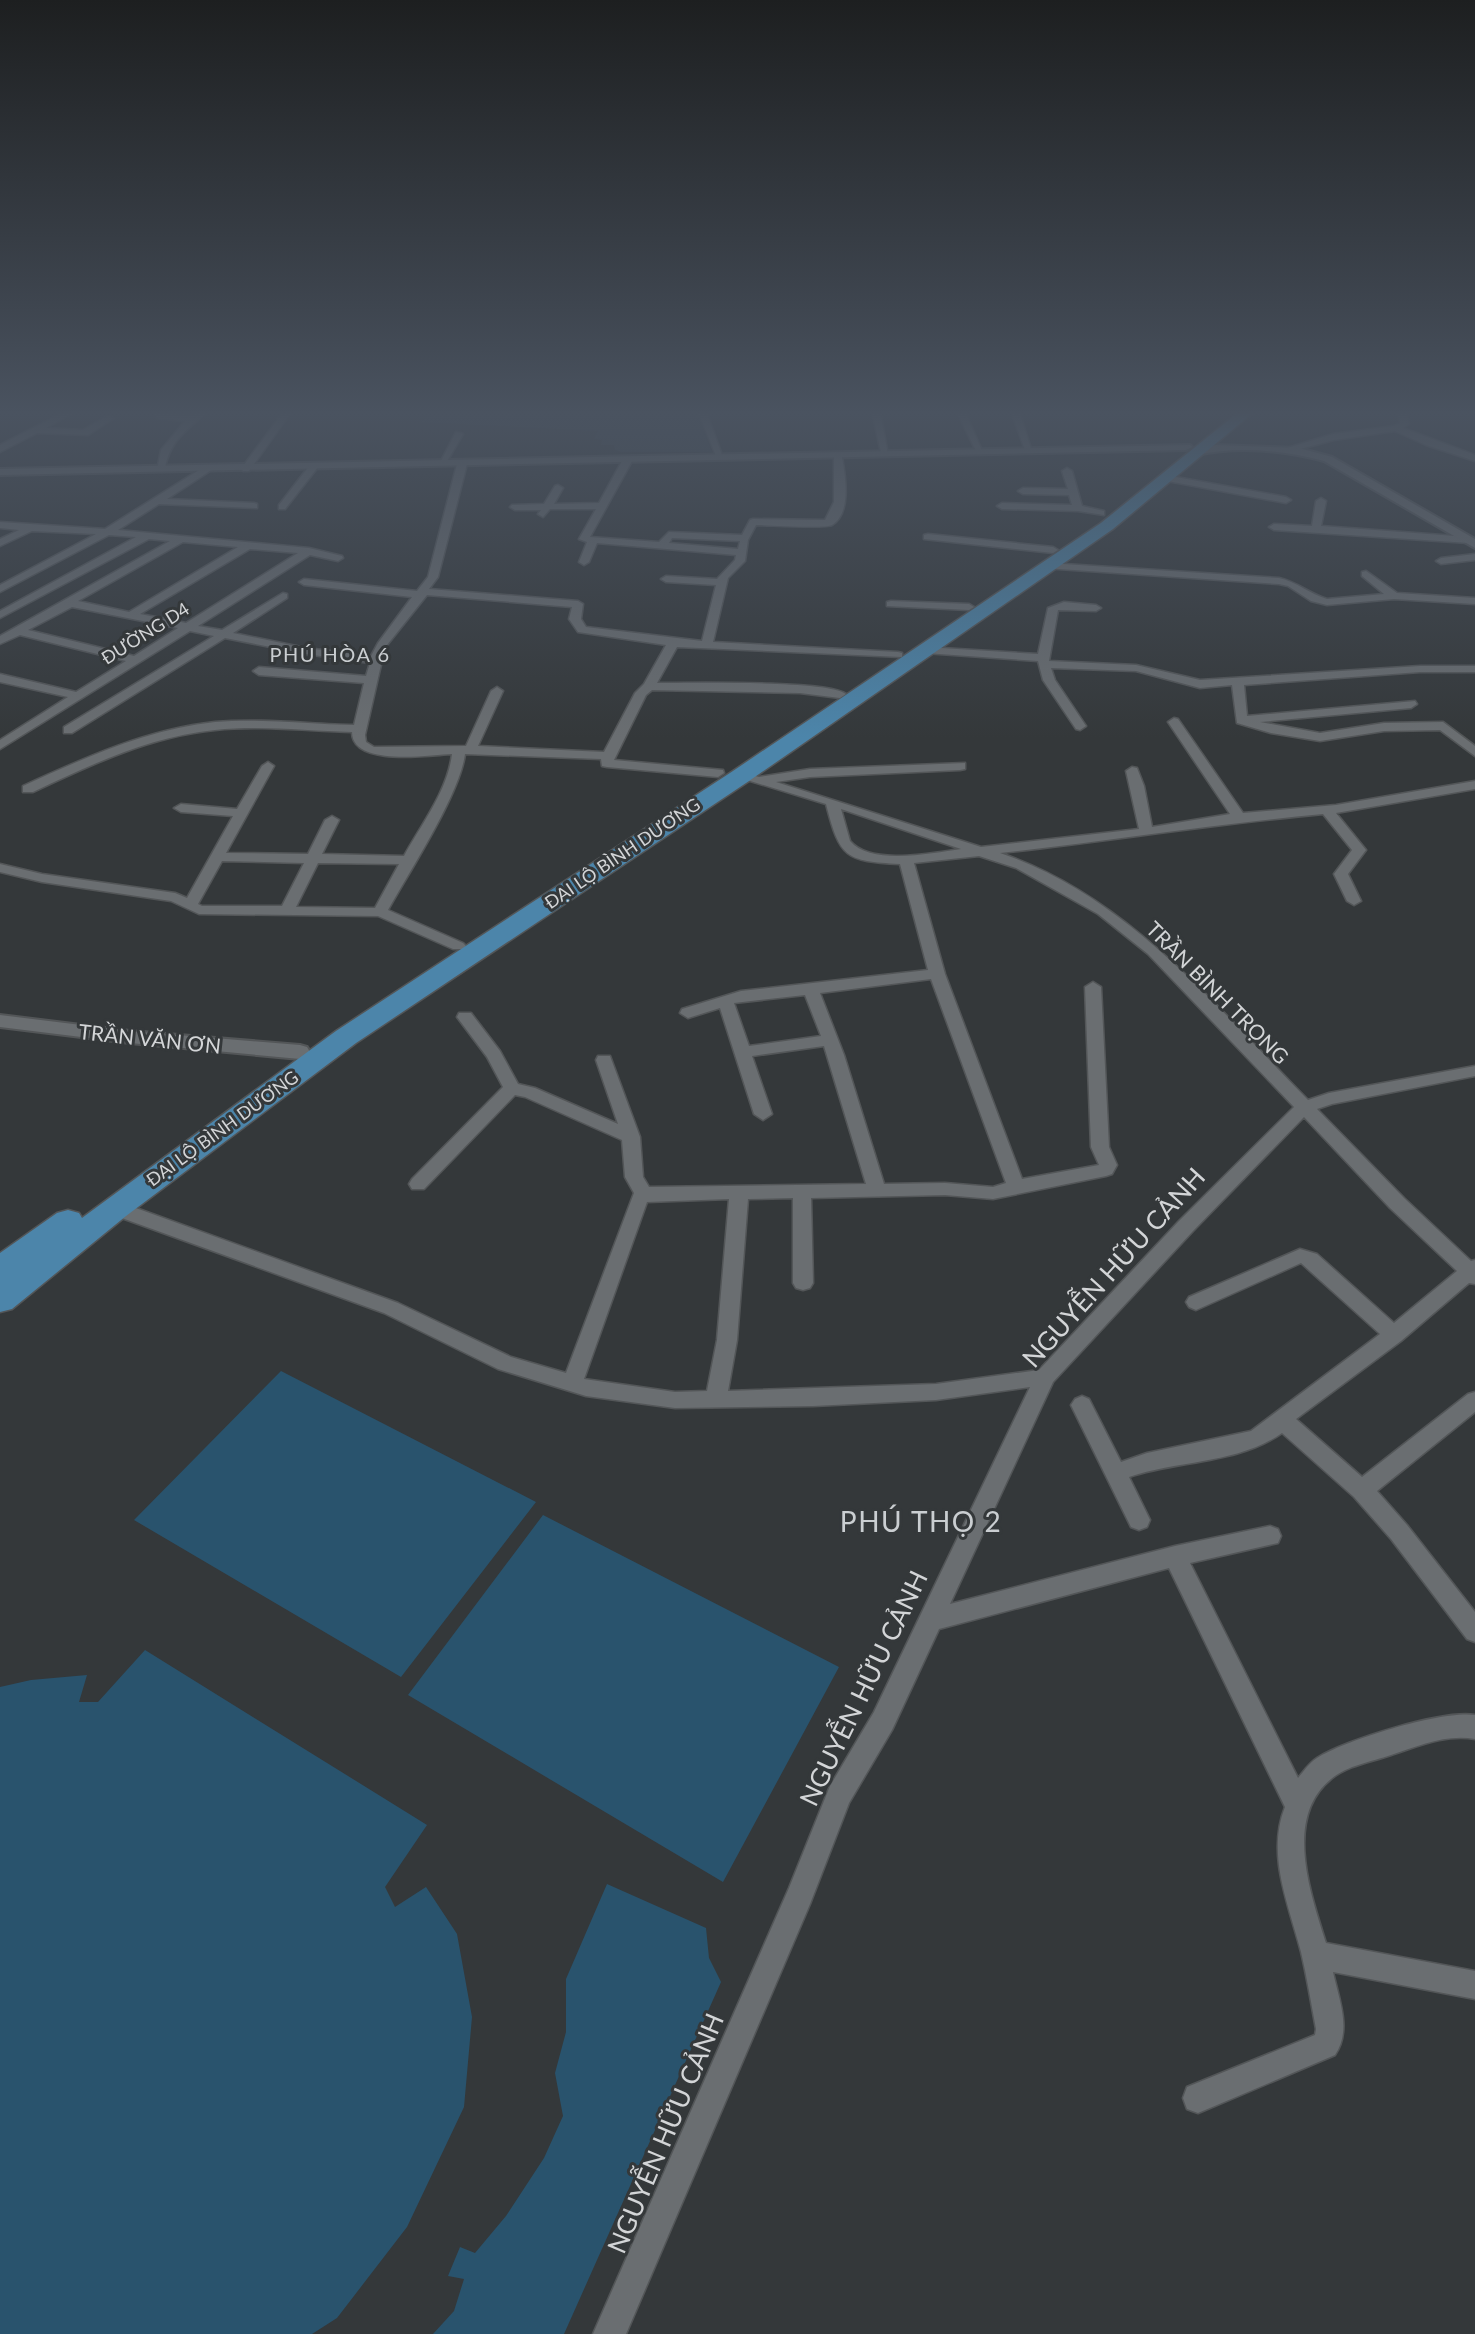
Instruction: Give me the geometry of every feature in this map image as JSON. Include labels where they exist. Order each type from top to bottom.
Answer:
[{"type":"highway","name":"ĐẠI LỘ BÌNH DƯƠNG","points":[[0,1300],[115,1208],[346,1037],[740,776],[925,650],[1050,558],[1093,520]]},
{"type":"highway","name":"ĐẠI LỘ BÌNH DƯƠNG","points":[[0,1270],[289,1059],[458,946],[740,776],[840,694],[969,607],[1114,520]]},
{"type":"street","points":[[0,589],[127,520]]},
{"type":"street","points":[[449,520],[433,577],[423,594],[382,645],[376,660],[357,739],[367,750],[535,750],[608,756]]},
{"type":"street","points":[[595,520],[584,539],[743,552]]},
{"type":"street","points":[[707,644],[723,577],[740,561],[745,538],[753,522],[822,524],[831,520]]},
{"type":"street","points":[[1316,529],[1318,520]]},
{"type":"street","points":[[1434,520],[1472,542]]},
{"type":"street","points":[[0,525],[249,545],[338,558]]},
{"type":"street","points":[[1274,527],[1472,542]]},
{"type":"street","points":[[0,543],[30,528]]},
{"type":"street","points":[[662,546],[669,535],[745,538]]},
{"type":"street","points":[[0,615],[146,536]]},
{"type":"street","points":[[928,537],[1050,558],[1279,581],[1292,584],[1315,599],[1327,602],[1394,596],[1475,601]]},
{"type":"street","points":[[0,641],[179,540]]},
{"type":"street","points":[[584,562],[593,540]]},
{"type":"street","points":[[129,615],[249,545]]},
{"type":"street","name":"ĐƯỜNG D4","points":[[0,745],[309,552]]},
{"type":"street","points":[[1441,561],[1475,557]]},
{"type":"street","points":[[1366,574],[1394,596]]},
{"type":"street","points":[[666,579],[723,582]]},
{"type":"street","points":[[304,582],[367,591],[578,604],[575,619],[582,630],[673,643],[898,655]]},
{"type":"street","points":[[68,730],[224,635],[283,596]]},
{"type":"street","points":[[66,604],[306,651],[376,660]]},
{"type":"street","points":[[891,604],[969,607]]},
{"type":"street","points":[[1080,726],[1049,680],[1044,661],[1053,608],[1064,605],[1096,608]]},
{"type":"street","points":[[18,631],[136,660]]},
{"type":"street","points":[[673,643],[649,686],[641,693],[606,762],[740,776],[960,766]]},
{"type":"street","points":[[925,650],[1136,668],[1200,684],[1420,669],[1475,669]]},
{"type":"street","points":[[259,671],[371,680]]},
{"type":"street","points":[[0,678],[79,696]]},
{"type":"street","points":[[1238,683],[1241,720]]},
{"type":"street","points":[[649,686],[800,689],[840,694]]},
{"type":"street","points":[[380,912],[406,860],[445,794],[465,749],[497,692]]},
{"type":"street","points":[[1241,720],[1411,705]]},
{"type":"street","points":[[1241,720],[1271,729],[1320,736],[1384,727],[1439,726],[1449,729],[1475,752]]},
{"type":"street","points":[[1174,722],[1239,817]]},
{"type":"street","points":[[28,789],[83,762],[195,729],[230,725],[359,729]]},
{"type":"street","points":[[0,732],[15,735]]},
{"type":"street","points":[[191,903],[268,766]]},
{"type":"street","points":[[1132,771],[1138,786],[1142,818],[1147,832]]},
{"type":"street","name":"TRẦN BÌNH TRỌNG","points":[[740,776],[832,802],[1021,865],[1102,910],[1153,951],[1303,1108],[1473,1272]]},
{"type":"street","points":[[832,802],[842,841],[849,850],[858,855],[906,860],[1147,832],[1239,817],[1327,810],[1475,785]]},
{"type":"street","points":[[181,808],[243,813]]},
{"type":"street","points":[[1327,810],[1359,850],[1341,874],[1354,901]]},
{"type":"street","points":[[287,911],[332,820]]},
{"type":"street","points":[[218,857],[406,860]]},
{"type":"street","points":[[906,860],[936,974],[1016,1187]]},
{"type":"street","points":[[0,868],[42,878],[175,897],[191,903],[199,910],[380,912],[458,946]]},
{"type":"street","points":[[688,1013],[760,992],[811,989],[936,974]]},
{"type":"street","points":[[572,1384],[639,1199],[644,1194],[802,1190],[993,1192],[1106,1170],[1108,1165],[1100,1147],[1098,1130],[1093,987]]},
{"type":"street","points":[[811,989],[831,1040],[877,1190]]},
{"type":"street","points":[[726,1002],[763,1114]]},
{"type":"street","points":[[465,1017],[494,1055],[512,1089]]},
{"type":"street","name":"TRẦN VĂN ƠN","points":[[2,1026],[115,1050],[289,1059]]},
{"type":"street","points":[[743,1052],[831,1040]]},
{"type":"street","points":[[604,1060],[631,1137],[634,1177],[644,1194]]},
{"type":"street","name":"NGUYỄN HỮU CẢNH","points":[[609,2334],[800,1894],[839,1795],[883,1721],[1045,1377],[1186,1226],[1303,1108],[1329,1098],[1475,1071]]},
{"type":"street","points":[[418,1184],[501,1096],[512,1089],[529,1092],[631,1137]]},
{"type":"street","points":[[802,1190],[803,1283]]},
{"type":"street","points":[[716,1399],[727,1340],[739,1192]]},
{"type":"street","points":[[115,1208],[391,1308],[505,1363],[586,1388],[675,1400],[813,1398],[936,1392],[1045,1377]]},
{"type":"street","points":[[1196,1302],[1300,1256],[1310,1259],[1394,1335]]},
{"type":"street","points":[[1114,1473],[1148,1462],[1235,1445],[1258,1437],[1283,1421],[1286,1415],[1394,1335],[1473,1272]]},
{"type":"street","points":[[1362,1490],[1475,1400]]},
{"type":"street","points":[[1082,1405],[1139,1520]]},
{"type":"street","points":[[1283,1421],[1362,1490],[1473,1623]]},
{"type":"street","points":[[930,1620],[1175,1556],[1270,1536]]},
{"type":"street","points":[[1175,1556],[1298,1805]]},
{"type":"street","points":[[1198,2098],[1325,2045],[1329,2039],[1330,2029],[1315,1952],[1293,1881],[1291,1842],[1294,1813],[1308,1786],[1325,1767],[1437,1729],[1460,1723],[1475,1727]]},
{"type":"street","points":[[1315,1952],[1326,1957],[1475,1985]]},
{"type":"shaded area","points":[[281,1371],[536,1502],[401,1677],[134,1520]]},
{"type":"shaded area","points":[[543,1515],[839,1667],[723,1882],[408,1695]]},
{"type":"shaded area","points":[[145,1650],[427,1825],[385,1887],[395,1907],[426,1887],[457,1934],[472,2017],[464,2107],[407,2227],[337,2318],[312,2334],[0,2334],[0,1687],[31,1680],[87,1675],[79,1702],[98,1702]]},
{"type":"shaded area","points":[[607,1884],[706,1928],[709,1958],[721,1982],[564,2334],[433,2334],[454,2311],[464,2279],[448,2276],[460,2247],[475,2253],[506,2216],[544,2158],[563,2116],[555,2073],[566,2032],[566,1979]]},
{"type":"district","name":"PHÚ HÒA 6","points":[[330,654]]},
{"type":"district","name":"PHÚ THỌ 2","points":[[921,1521]]}]
